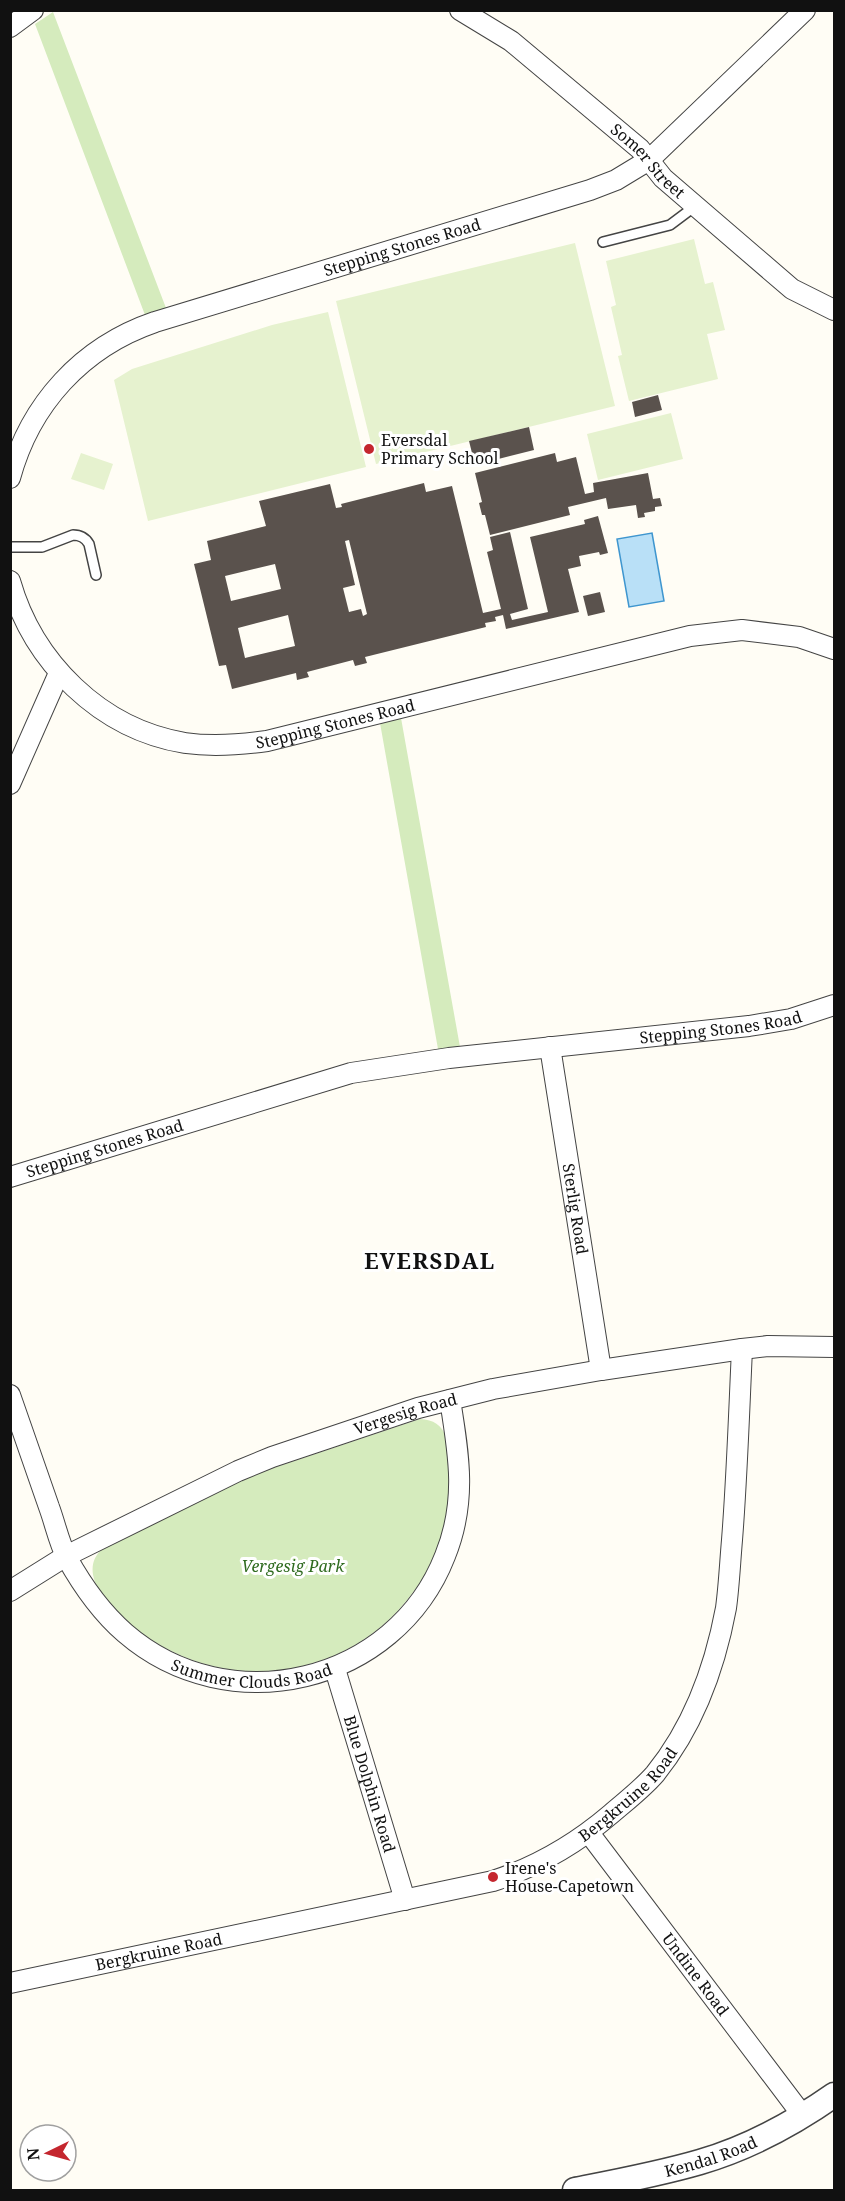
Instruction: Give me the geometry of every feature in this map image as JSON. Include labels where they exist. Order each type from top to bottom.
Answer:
[{"type":"street","points":[[10,27],[33,10]]},
{"type":"street","name":"Somer Street","points":[[460,10],[511,41],[640,148],[663,178],[694,207],[792,289],[834,310]]},
{"type":"street","name":"Stepping Stones Road","points":[[10,478],[22,442],[52,393],[88,357],[124,334],[155,322],[590,190],[616,180],[649,160],[805,10]]},
{"type":"street","name":"Stepping Stones Road","points":[[10,581],[33,636],[59,673],[85,697],[129,726],[160,738],[185,743],[237,746],[267,741],[690,636],[742,630],[799,637],[834,649]]},
{"type":"street","points":[[10,784],[59,673]]},
{"type":"street","name":"Stepping Stones Road","points":[[10,1177],[351,1073],[449,1058],[749,1026],[791,1019],[834,1005]]},
{"type":"street","name":"Sterlig Road","points":[[550,1047],[601,1370]]},
{"type":"street","name":"Vergesig Road","points":[[10,1591],[66,1556],[218,1480],[263,1460],[418,1408],[492,1389],[742,1349],[768,1346],[834,1347]]},
{"type":"street","name":"Bergkruine Road","points":[[10,1983],[405,1900],[511,1875],[589,1833],[654,1774],[671,1751],[704,1690],[726,1607],[734,1511],[742,1349]]},
{"type":"street","name":"Summer Clouds Road","points":[[10,1395],[66,1556],[100,1607],[124,1632],[149,1651],[172,1664],[218,1678],[255,1682],[302,1677],[335,1668],[363,1653],[410,1615],[430,1588],[445,1556],[456,1522],[460,1492],[459,1458],[450,1400]]},
{"type":"street","name":"Blue Dolphin Road","points":[[335,1668],[405,1900]]},
{"type":"street","name":"Undine Road","points":[[589,1833],[802,2115]]},
{"type":"street","name":"Kendal Road","points":[[575,2190],[701,2162],[751,2143],[834,2095]]},
{"type":"lane","points":[[603,242],[670,225],[694,207]]},
{"type":"lane","points":[[10,547],[42,547],[78,535],[87,540],[89,544],[96,575]]},
{"type":"green space","points":[[53,12],[166,308],[145,315],[35,24]]},
{"type":"green space","points":[[694,239],[705,284],[713,282],[725,330],[707,334],[718,379],[629,401],[618,356],[622,355],[611,307],[616,305],[606,261]]},
{"type":"green space","points":[[575,243],[615,406],[376,464],[336,301]]},
{"type":"green space","points":[[328,312],[366,467],[148,521],[114,380],[132,369],[272,325]]},
{"type":"green space","points":[[671,413],[683,459],[598,480],[587,434]]},
{"type":"green space","points":[[81,453],[113,464],[104,490],[71,479]]},
{"type":"green space","points":[[401,718],[460,1047],[438,1049],[380,723]]},
{"type":"green space","name":"Vergesig Park","points":[[420,1419],[432,1421],[440,1427],[448,1444],[450,1503],[444,1533],[425,1575],[407,1600],[372,1634],[351,1647],[330,1658],[283,1670],[234,1670],[217,1667],[184,1657],[157,1643],[126,1621],[100,1592],[93,1576],[94,1562],[103,1548],[255,1474]]},
{"type":"water","points":[[652,533],[664,601],[629,607],[617,539]]},
{"type":"building","points":[[658,395],[662,410],[635,417],[632,402]]},
{"type":"building","points":[[529,427],[534,450],[475,465],[469,441]]},
{"type":"building","points":[[555,453],[557,462],[576,457],[585,494],[594,492],[593,483],[648,473],[653,499],[660,498],[662,506],[655,507],[655,511],[644,513],[645,517],[638,518],[636,505],[608,509],[606,498],[568,507],[570,515],[490,535],[479,503],[482,502],[475,473]]},
{"type":"building","points":[[424,483],[426,492],[452,486],[483,613],[501,609],[487,552],[493,550],[490,537],[510,532],[528,609],[510,614],[512,620],[548,612],[530,537],[585,524],[584,520],[598,516],[608,553],[600,555],[599,552],[579,556],[581,566],[568,569],[579,612],[506,629],[503,615],[495,617],[496,621],[485,623],[486,627],[365,657],[367,663],[355,666],[353,660],[307,672],[309,677],[297,680],[296,673],[232,689],[226,665],[219,666],[194,564],[211,560],[207,541],[266,526],[259,501],[330,484],[336,508],[342,507],[341,504]],"holes":[[[349,540],[367,614],[363,616],[361,609],[349,612],[343,588],[355,585],[345,541]],[[275,564],[281,589],[231,601],[225,576]],[[288,615],[295,646],[245,658],[238,628]]]},
{"type":"building","points":[[600,592],[605,612],[588,616],[583,596]]},
{"type":"place","name":"Eversdal Primary School","points":[[369,449]]},
{"type":"place","name":"Irene's House-Capetown","points":[[493,1877]]},
{"type":"district","name":"EVERSDAL","points":[[430,1260]]}]
